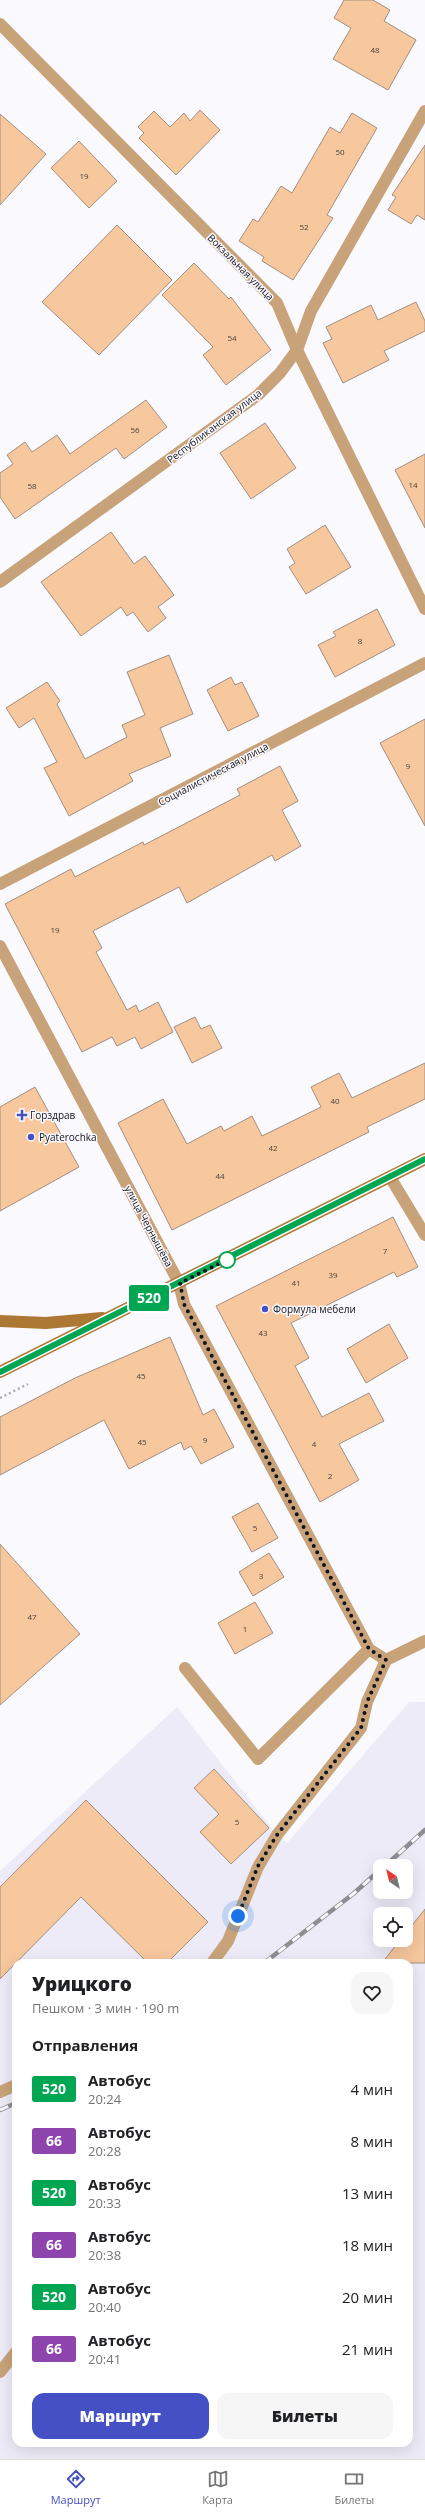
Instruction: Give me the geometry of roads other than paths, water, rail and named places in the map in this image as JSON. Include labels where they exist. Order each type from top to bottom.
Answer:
[{"type":"main road","points":[[0,1372],[425,1159]]},
{"type":"main road","points":[[0,1321],[46,1323],[110,1317]]},
{"type":"street","name":"Вокзальная улица","points":[[0,24],[277,303],[297,350],[425,609]]},
{"type":"street","name":"Республиканская улица","points":[[0,582],[258,395],[280,373],[297,350],[310,311],[425,111]]},
{"type":"street","name":"Социалистическая улица","points":[[0,884],[425,663]]},
{"type":"street","name":"улица Чернышёва","points":[[0,946],[180,1283],[184,1304],[369,1649],[392,1658]]},
{"type":"street","points":[[390,1176],[425,1234]]},
{"type":"street","points":[[215,1959],[228,1941],[258,1866],[277,1835],[361,1728],[367,1702],[392,1658],[425,1641]]},
{"type":"street","points":[[185,1668],[258,1759],[369,1649]]},
{"type":"street","points":[[0,2092],[12,2086]]},
{"type":"street","points":[[0,2372],[12,2357]]},
{"type":"railway","points":[[393,1859],[425,1830]]},
{"type":"railway","points":[[269,1959],[353,1894],[373,1876]]},
{"type":"railway","points":[[0,2110],[12,2105]]},
{"type":"place","name":"Горздрав","points":[[22,1115]]},
{"type":"place","name":"Pyaterochka","points":[[31,1137]]},
{"type":"place","name":"Формула мебели","points":[[265,1309]]}]
